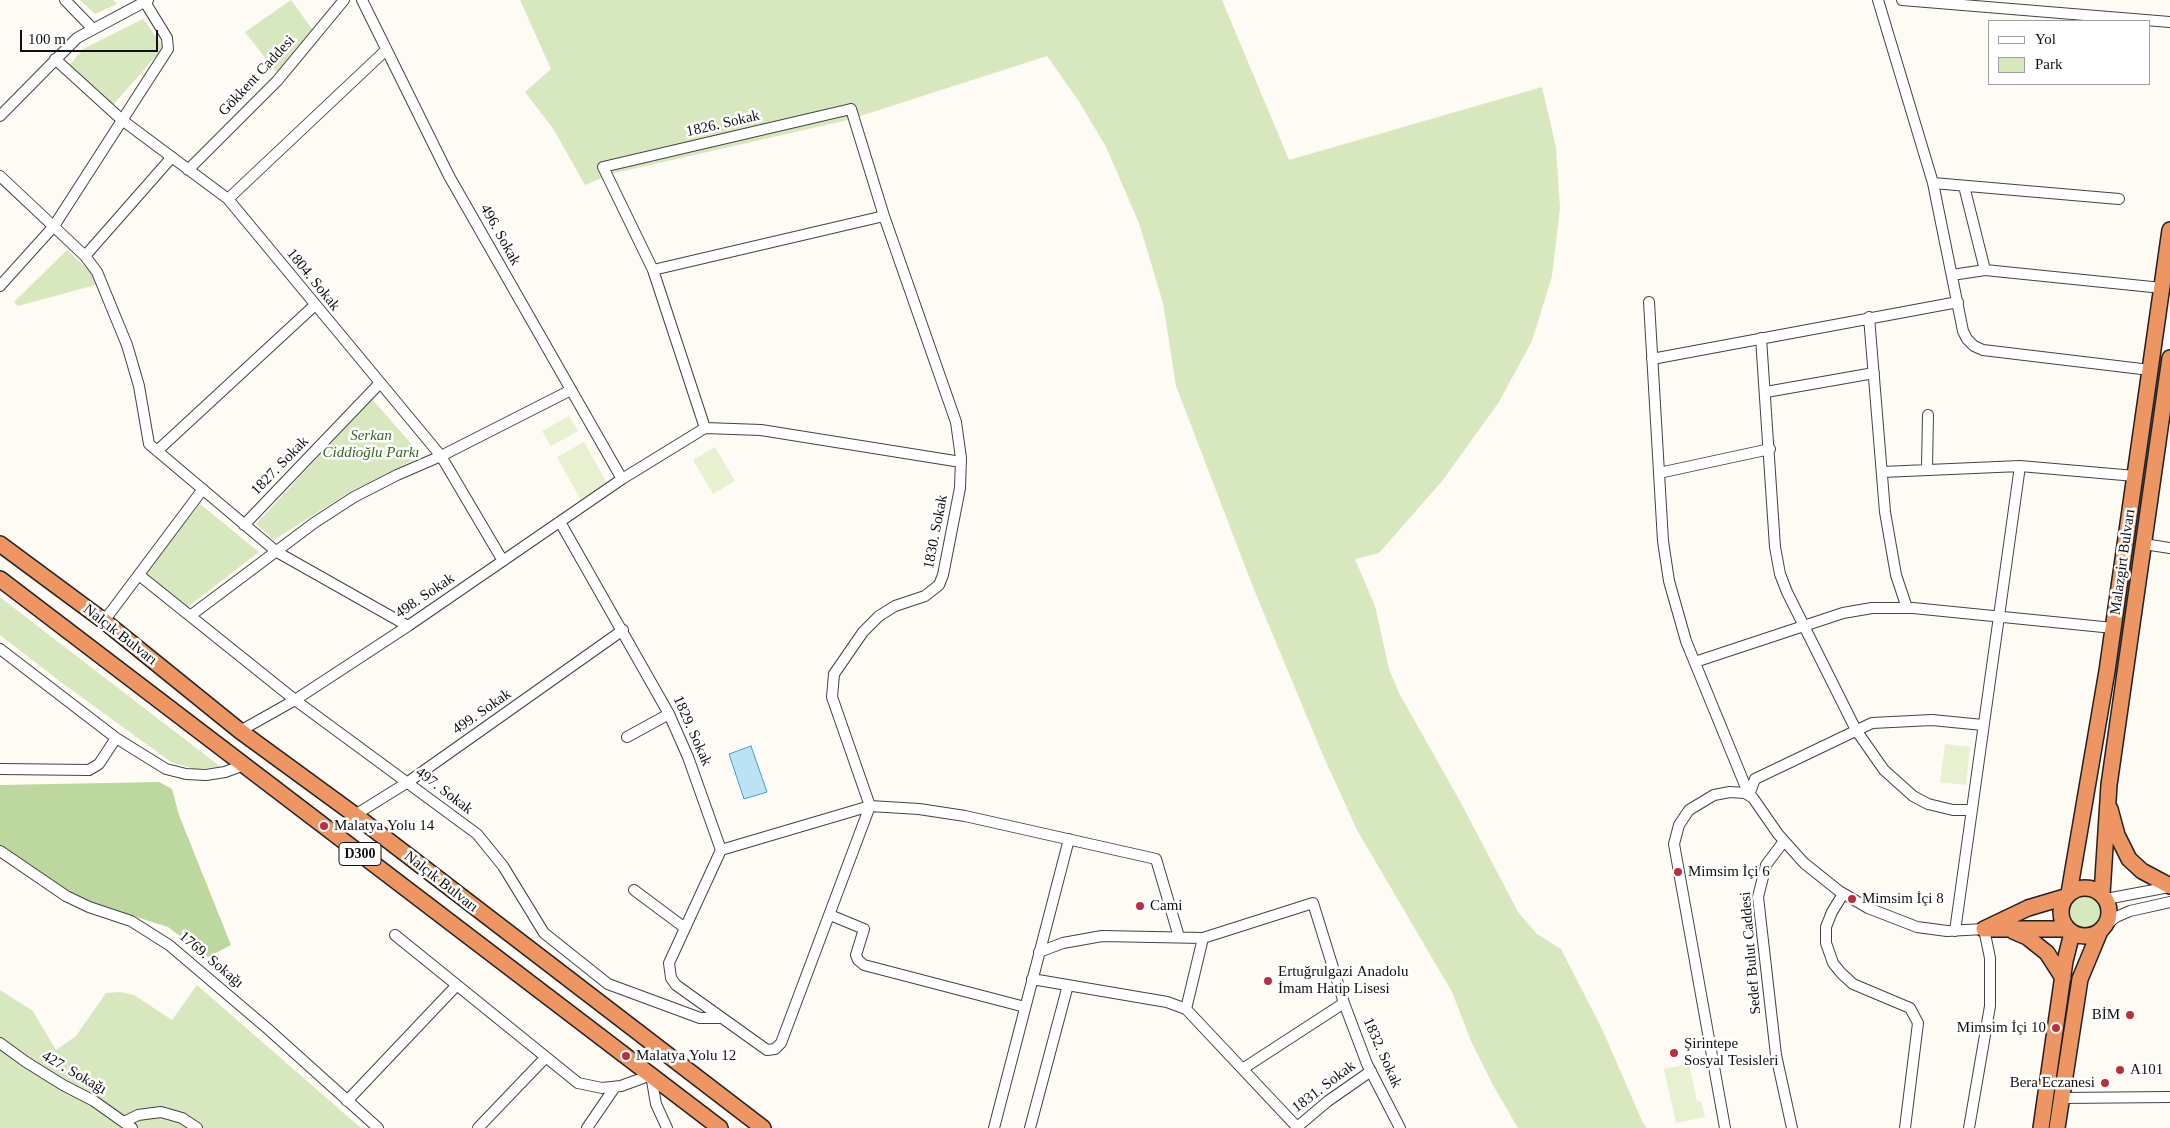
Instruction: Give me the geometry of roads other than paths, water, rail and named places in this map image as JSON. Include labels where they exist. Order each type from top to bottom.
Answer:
[{"type":"highway","name":"Malazgirt Bulvarı","points":[[2067,895],[2113,628],[2170,230]]},
{"type":"highway","name":"Malazgirt Bulvarı","points":[[2104,897],[2108,802],[2170,358]]},
{"type":"highway","name":"Nalçık Bulvarı","points":[[0,544],[104,622],[240,731],[355,815],[763,1128]]},
{"type":"highway","name":"Nalçık Bulvarı","points":[[0,579],[720,1128]]},
{"type":"highway","points":[[2108,802],[2117,835],[2130,859],[2142,871],[2170,887]]},
{"type":"highway","points":[[1984,928],[2028,908],[2086,887],[2104,897],[2109,916],[2080,978],[2058,1128]]},
{"type":"highway","points":[[2041,1128],[2070,931],[2060,913],[2067,895]]},
{"type":"highway","points":[[1984,928],[2070,931],[2090,936],[2102,929]]},
{"type":"highway","points":[[2007,929],[2027,937],[2042,948],[2051,957],[2063,978]]},
{"type":"street","points":[[65,0],[92,29]]},
{"type":"street","name":"Gökkent Caddesi","points":[[188,170],[277,81],[344,0]]},
{"type":"street","name":"496. Sokak","points":[[362,0],[385,51],[449,176],[622,479]]},
{"type":"street","points":[[1878,0],[1933,183],[1964,336],[1978,348],[2150,370]]},
{"type":"street","points":[[1902,0],[2146,20]]},
{"type":"street","points":[[0,116],[77,38],[146,1],[167,38],[168,49],[54,226],[0,286]]},
{"type":"street","points":[[2150,20],[2170,22]]},
{"type":"street","points":[[228,199],[385,51]]},
{"type":"street","name":"1804. Sokak","points":[[55,59],[122,120],[228,199],[379,384],[441,456],[503,561]]},
{"type":"street","name":"1826. Sokak","points":[[653,270],[602,167],[851,109]]},
{"type":"street","name":"1830. Sokak","points":[[851,109],[884,216],[956,422],[961,462],[957,503],[943,575],[939,585],[925,596],[895,606],[879,616],[864,632],[837,669],[833,679],[832,691],[834,702],[870,806]]},
{"type":"street","points":[[84,256],[172,158]]},
{"type":"street","points":[[0,176],[54,226],[84,256],[96,272],[127,345],[139,386],[149,444],[277,552],[408,626]]},
{"type":"street","points":[[1933,183],[2119,199]]},
{"type":"street","points":[[1964,186],[1985,270]]},
{"type":"street","points":[[884,216],[653,270],[705,428],[761,430],[961,462]]},
{"type":"street","points":[[1952,275],[1985,270],[2162,288]]},
{"type":"street","points":[[1649,302],[1663,541],[1669,581],[1679,619],[1749,796]]},
{"type":"street","points":[[1652,360],[1869,317],[1958,302]]},
{"type":"street","points":[[157,451],[315,305]]},
{"type":"street","points":[[1869,317],[1885,512],[1893,561],[1907,608]]},
{"type":"street","points":[[1761,338],[1777,560],[1783,583],[1802,626],[1856,730],[1884,770],[1913,796],[1928,804],[1944,809],[1972,810]]},
{"type":"street","points":[[1766,392],[1874,373]]},
{"type":"street","name":"1827. Sokak","points":[[244,525],[379,384]]},
{"type":"street","points":[[190,616],[314,523],[354,497],[396,475],[441,456],[571,390]]},
{"type":"street","points":[[1927,468],[1928,415]]},
{"type":"street","name":"498. Sokak","points":[[240,731],[295,700],[408,626],[622,479],[705,428]]},
{"type":"street","points":[[1659,473],[1770,449]]},
{"type":"street","points":[[1882,472],[1927,468],[2020,466],[2135,476]]},
{"type":"street","points":[[1955,930],[2020,466]]},
{"type":"street","points":[[104,622],[203,489]]},
{"type":"street","name":"1829. Sokak","points":[[560,522],[669,714],[694,772],[721,850]]},
{"type":"street","points":[[2144,544],[2170,548]]},
{"type":"street","name":"497. Sokak","points":[[138,575],[295,700],[478,834],[503,866],[544,933],[608,984],[700,1018],[722,1018]]},
{"type":"street","points":[[1695,662],[1802,626],[1858,610],[1907,608],[2113,628]]},
{"type":"street","name":"499. Sokak","points":[[355,815],[408,782],[623,630]]},
{"type":"street","points":[[0,649],[116,738],[166,768],[181,773],[216,774],[244,765]]},
{"type":"street","points":[[627,737],[669,714]]},
{"type":"street","points":[[1749,796],[1755,779],[1856,730],[1877,722],[1940,720],[1983,725]]},
{"type":"street","points":[[0,770],[89,770],[99,764],[116,738]]},
{"type":"street","points":[[1724,1128],[1674,844],[1682,820],[1700,802],[1722,793],[1737,792],[1749,796],[1757,802],[1784,841],[1815,873],[1843,894],[1868,908],[1903,923],[1932,930],[1984,928],[1990,958],[1990,1006],[1970,1128]]},
{"type":"street","points":[[870,806],[778,1048],[767,1050],[676,985],[670,973],[669,963],[721,850],[870,806],[919,809],[965,816],[1156,859],[1179,937]]},
{"type":"street","points":[[994,1128],[1024,1006],[1069,839]]},
{"type":"street","name":"Sedef Bulut Caddesi","points":[[1784,841],[1766,865],[1758,897],[1776,1055],[1792,1128]]},
{"type":"street","name":"1769. Sokağı","points":[[0,851],[66,896],[89,907],[131,921],[169,945],[268,1028],[378,1128]]},
{"type":"street","points":[[2104,897],[2170,887]]},
{"type":"street","points":[[634,890],[685,928]]},
{"type":"street","points":[[1843,894],[1832,912],[1826,927],[1826,943],[1833,963],[1841,974],[1853,984],[1910,1008],[1918,1023],[1905,1128]]},
{"type":"street","points":[[2102,929],[2116,917],[2130,911],[2170,902]]},
{"type":"street","name":"1832. Sokak","points":[[1204,938],[1313,903],[1344,1003],[1370,1071],[1400,1128]]},
{"type":"street","points":[[830,915],[864,929],[856,954],[864,965],[1024,1006]]},
{"type":"street","points":[[395,935],[578,1082],[594,1087],[616,1087],[631,1084],[650,1075],[656,1104],[666,1128]]},
{"type":"street","points":[[1039,952],[1075,940],[1102,936],[1204,938],[1186,1009]]},
{"type":"street","points":[[1032,979],[1167,1002],[1186,1009],[1244,1068],[1296,1127]]},
{"type":"street","points":[[347,1100],[457,985]]},
{"type":"street","points":[[1030,1128],[1068,985]]},
{"type":"street","points":[[1244,1068],[1344,1003]]},
{"type":"street","name":"427. Sokağı","points":[[0,1043],[55,1081],[94,1102],[128,1125]]},
{"type":"street","points":[[478,1128],[546,1057]]},
{"type":"street","name":"1831. Sokak","points":[[1296,1127],[1370,1071]]},
{"type":"street","points":[[587,1128],[616,1087]]},
{"type":"street","points":[[2062,1098],[2170,1097]]},
{"type":"street","points":[[128,1125],[138,1115],[161,1112],[182,1118],[197,1128]]},
{"type":"water","points":[[751,746],[767,792],[744,799],[729,754]]},
{"type":"place","name":"Malatya Yolu 14","points":[[324,826]]},
{"type":"place","name":"Mimsim İçi 6","points":[[1678,872]]},
{"type":"place","name":"Mimsim İçi 8","points":[[1852,899]]},
{"type":"place","name":"Cami","points":[[1140,906]]},
{"type":"place","name":"Ertuğrulgazi Anadolu İmam Hatip Lisesi","points":[[1268,981]]},
{"type":"place","name":"BİM","points":[[2130,1015]]},
{"type":"place","name":"Mimsim İçi 10","points":[[2056,1028]]},
{"type":"place","name":"Şirintepe Sosyal Tesisleri","points":[[1674,1053]]},
{"type":"place","name":"Malatya Yolu 12","points":[[626,1056]]},
{"type":"place","name":"A101","points":[[2120,1070]]},
{"type":"place","name":"Bera Eczanesi","points":[[2105,1083]]},
{"type":"park label","name":"Serkan Ciddioğlu Parkı","points":[[371,444]]}]
